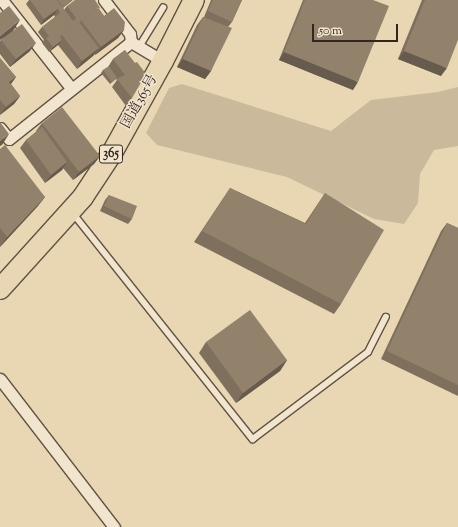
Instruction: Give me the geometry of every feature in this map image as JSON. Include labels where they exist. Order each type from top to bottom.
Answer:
[{"type":"highway","name":"国道365号","points":[[0,289],[83,197],[112,153],[163,61],[194,0]]},
{"type":"street","points":[[2,0],[71,88]]},
{"type":"street","points":[[104,0],[130,34],[134,45],[163,61]]},
{"type":"street","points":[[0,128],[9,139],[71,88],[134,45]]},
{"type":"street","points":[[0,379],[114,527]]},
{"type":"lane","points":[[134,45],[163,8]]},
{"type":"lane","points":[[71,211],[253,439],[368,352],[386,316]]},
{"type":"shaded area","points":[[182,84],[331,131],[371,100],[438,92],[458,87],[458,146],[434,150],[420,174],[418,203],[404,224],[374,219],[287,177],[157,145],[146,133],[169,88]]},
{"type":"building","points":[[30,0],[57,0],[73,21],[76,18],[67,6],[75,0],[95,0],[100,8],[81,20],[80,23],[79,22],[62,35],[60,37],[62,40],[53,47],[46,38],[49,36],[42,27],[60,13],[58,9],[44,19]]},
{"type":"building","points":[[58,0],[72,0],[63,7]]},
{"type":"building","points":[[213,0],[242,0],[232,22],[208,11]]},
{"type":"building","points":[[305,0],[373,0],[389,6],[358,82],[284,52]]},
{"type":"building","points":[[425,0],[458,0],[458,40],[447,68],[404,51]]},
{"type":"building","points":[[9,6],[20,20],[0,36],[0,13]]},
{"type":"building","points":[[98,8],[104,16],[114,8],[125,22],[124,30],[101,47],[81,20]]},
{"type":"building","points":[[203,17],[232,28],[211,71],[183,59]]},
{"type":"building","points":[[79,22],[99,48],[82,61],[62,35]]},
{"type":"building","points":[[22,24],[36,43],[16,59],[1,40]]},
{"type":"building","points":[[125,50],[146,74],[132,98],[117,79],[125,75],[113,59]]},
{"type":"building","points":[[0,58],[16,77],[9,82],[20,96],[6,107],[0,100]]},
{"type":"building","points":[[109,66],[117,78],[112,82],[103,70]]},
{"type":"building","points":[[62,107],[100,156],[79,172],[42,123]]},
{"type":"building","points":[[0,122],[9,134],[0,141]]},
{"type":"building","points":[[42,127],[67,162],[51,175],[26,140]]},
{"type":"building","points":[[5,145],[45,197],[7,237],[0,228],[0,149]]},
{"type":"building","points":[[230,188],[306,224],[325,193],[384,230],[341,304],[202,231]]},
{"type":"building","points":[[109,195],[137,206],[132,219],[104,206]]},
{"type":"building","points":[[447,223],[458,228],[458,385],[387,351]]},
{"type":"building","points":[[250,310],[287,360],[243,393],[206,342]]}]
